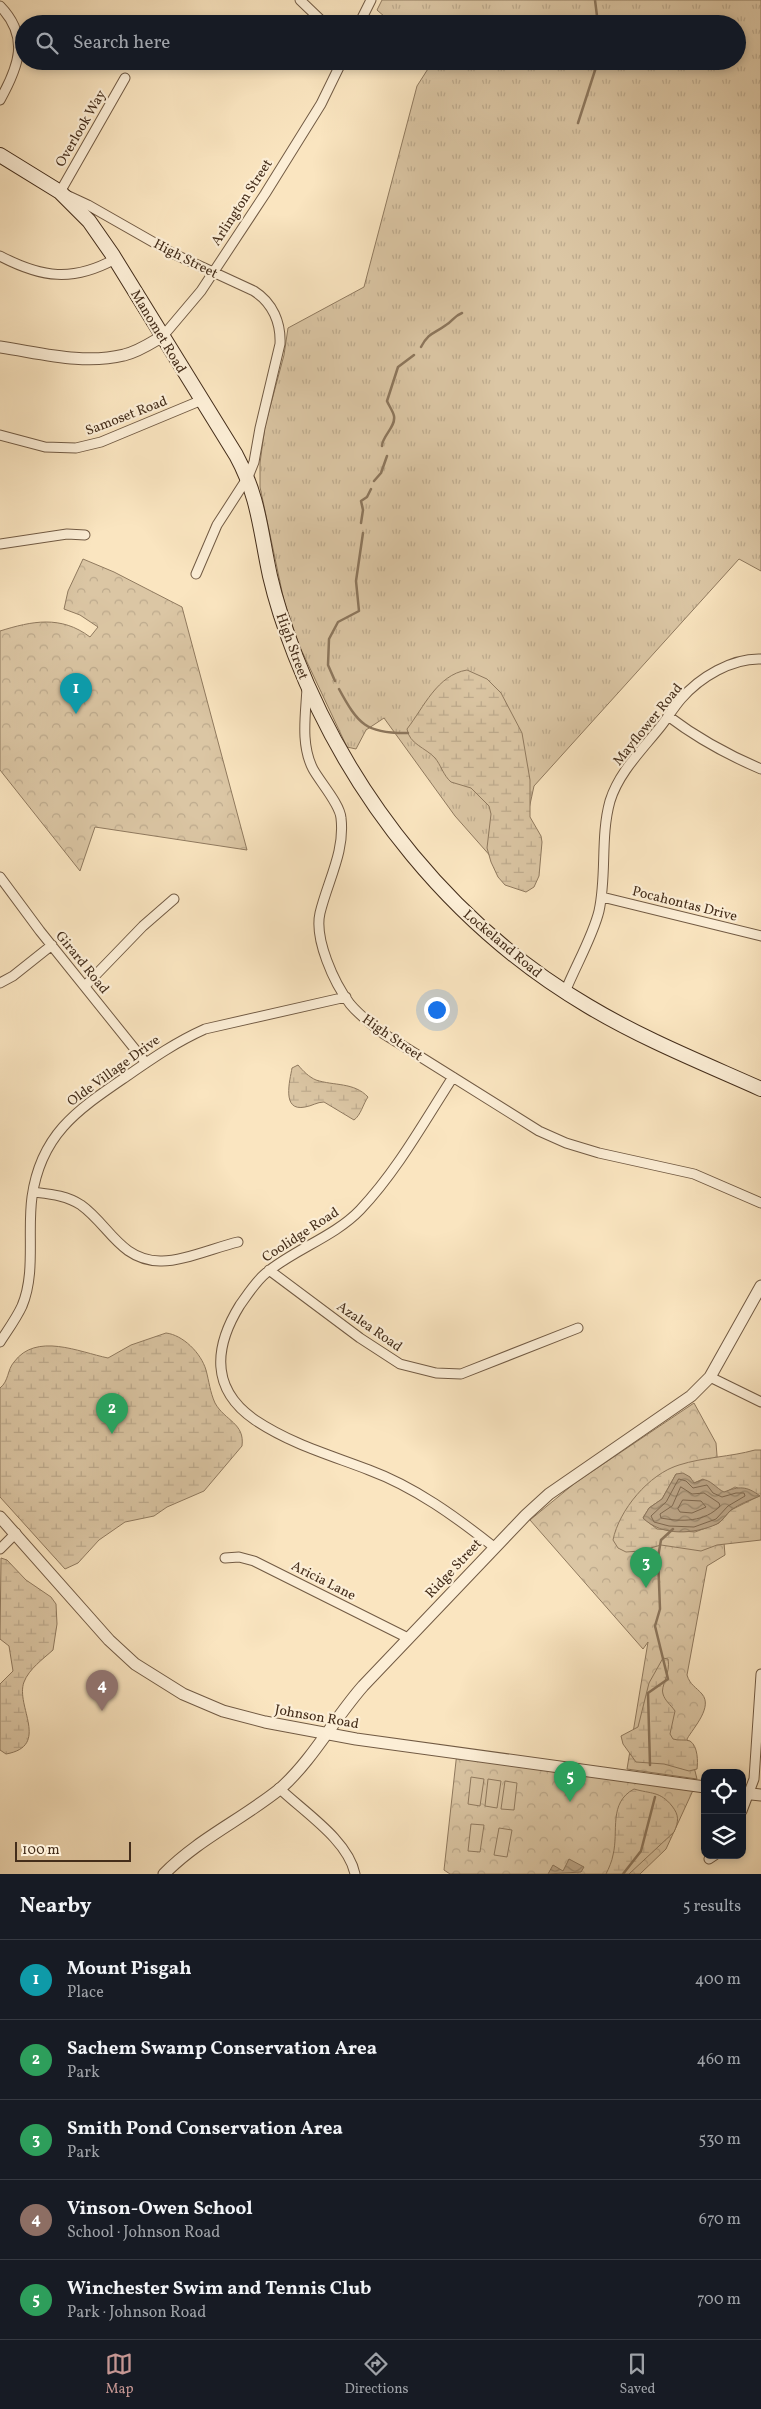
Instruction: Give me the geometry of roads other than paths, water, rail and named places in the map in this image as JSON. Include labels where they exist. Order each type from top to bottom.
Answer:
[{"type":"main road","name":"High Street","points":[[0,154],[60,192]]},
{"type":"main road","name":"Manomet Road","points":[[60,192],[90,221],[116,259],[248,477]]},
{"type":"main road","name":"High Street","points":[[248,477],[258,513],[270,578],[283,622],[307,684]]},
{"type":"main road","name":"Lockeland Road","points":[[307,684],[330,733],[352,771],[399,838],[428,873],[474,922],[545,979],[565,992],[634,1032],[761,1089]]},
{"type":"street","points":[[300,0],[316,15]]},
{"type":"street","points":[[363,15],[370,0]]},
{"type":"street","points":[[0,6],[14,26],[15,31]]},
{"type":"street","points":[[0,100],[15,69]]},
{"type":"street","name":"Arlington Street","points":[[0,347],[64,358],[94,359],[125,355],[163,336],[201,291],[308,126],[337,70]]},
{"type":"street","name":"Overlook Way","points":[[60,192],[125,78]]},
{"type":"street","name":"High Street","points":[[60,192],[88,205],[174,254],[262,296],[278,320],[281,331],[280,344],[254,462],[248,477]]},
{"type":"street","points":[[0,256],[22,268],[56,275],[81,274],[116,259]]},
{"type":"street","name":"Samoset Road","points":[[0,435],[45,446],[76,448],[101,442],[202,400]]},
{"type":"street","points":[[196,574],[217,525],[248,477]]},
{"type":"street","points":[[0,544],[67,534],[85,535]]},
{"type":"street","name":"Mayflower Road","points":[[565,992],[599,914],[602,897],[605,836],[611,800],[626,769],[682,698],[715,672],[736,663],[761,659]]},
{"type":"street","name":"High Street","points":[[307,684],[304,729],[307,751],[312,767],[341,814],[343,836],[338,861],[320,914],[320,937],[326,958],[346,998],[366,1020],[539,1131],[566,1143],[599,1153],[694,1174],[761,1203]]},
{"type":"street","points":[[668,716],[688,731],[732,757],[761,769]]},
{"type":"street","name":"Girard Road","points":[[0,877],[146,1063]]},
{"type":"street","name":"Pocahontas Drive","points":[[602,897],[761,936]]},
{"type":"street","points":[[85,986],[143,926],[174,899]]},
{"type":"street","points":[[0,983],[13,976],[52,945]]},
{"type":"street","name":"Olde Village Drive","points":[[0,1342],[22,1306],[28,1281],[33,1192],[43,1157],[53,1139],[69,1119],[90,1100],[170,1046],[205,1029],[346,998]]},
{"type":"street","name":"Coolidge Road","points":[[453,1077],[390,1174],[358,1212],[269,1270],[248,1294],[223,1338],[220,1356],[224,1384],[240,1408],[254,1419],[287,1439],[321,1454],[369,1470],[420,1495],[494,1547]]},
{"type":"street","points":[[33,1192],[59,1196],[81,1206],[122,1248],[143,1259],[174,1260],[238,1242]]},
{"type":"street","name":"Azalea Road","points":[[269,1270],[360,1338],[400,1364],[436,1373],[461,1374],[578,1328]]},
{"type":"street","name":"Ridge Street","points":[[164,1874],[202,1840],[240,1818],[280,1788],[314,1751],[345,1707],[408,1638],[494,1547],[550,1494],[691,1396],[710,1377],[761,1286]]},
{"type":"street","points":[[710,1377],[761,1402]]},
{"type":"street","name":"Johnson Road","points":[[0,1517],[103,1634],[135,1664],[183,1694],[223,1711],[265,1722],[326,1733],[701,1786]]},
{"type":"street","points":[[0,1549],[16,1533]]},
{"type":"street","name":"Aricia Lane","points":[[225,1558],[239,1557],[254,1561],[408,1638]]},
{"type":"street","points":[[761,1674],[759,1734],[754,1779],[746,1793],[761,1795]]},
{"type":"street","points":[[280,1788],[340,1844],[350,1860],[355,1874]]},
{"type":"water","points":[[683,1473],[690,1477],[694,1483],[705,1480],[724,1492],[743,1488],[751,1490],[760,1496],[734,1508],[717,1524],[689,1532],[669,1531],[659,1528],[643,1518],[649,1508],[662,1499],[676,1474]]},
{"type":"water","points":[[569,1859],[584,1867],[581,1872],[548,1874],[553,1865],[563,1871]]},
{"type":"waterway","points":[[595,0],[597,15]]},
{"type":"waterway","points":[[578,123],[595,70]]},
{"type":"waterway","points":[[421,347],[429,336],[462,313]]},
{"type":"waterway","points":[[382,446],[394,420],[387,401],[398,367],[414,355]]},
{"type":"waterway","points":[[374,481],[381,473],[387,456]]},
{"type":"waterway","points":[[361,523],[363,510],[361,501],[367,497],[371,489]]},
{"type":"waterway","points":[[335,681],[328,665],[329,639],[338,622],[359,611],[356,581],[363,533]]},
{"type":"waterway","points":[[339,689],[352,711],[365,724],[373,729],[382,731],[408,733]]},
{"type":"waterway","points":[[650,1765],[648,1693],[668,1679],[655,1626],[660,1609],[658,1557],[661,1540],[673,1529]]},
{"type":"waterway","points":[[623,1874],[641,1851],[655,1797]]},
{"type":"place","name":"Mount Pisgah","points":[[76,714]]},
{"type":"place","name":"Sachem Swamp Conservation Area","points":[[112,1434]]},
{"type":"place","name":"Smith Pond Conservation Area","points":[[646,1588]]},
{"type":"place","name":"Vinson-Owen School","points":[[102,1711]]},
{"type":"place","name":"Winchester Swim and Tennis Club","points":[[570,1802]]}]
